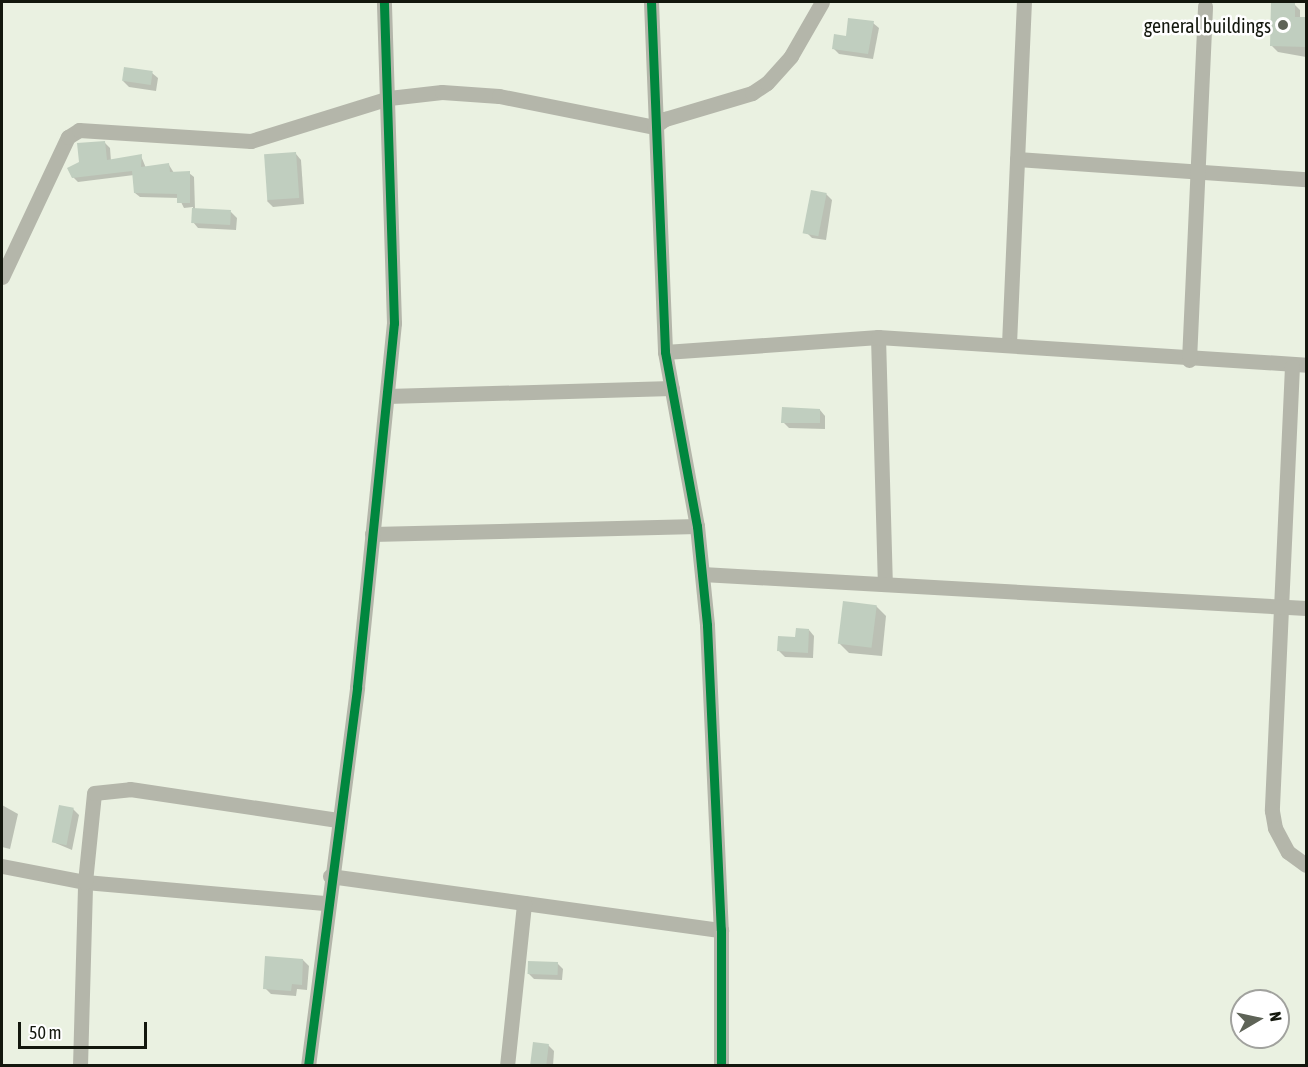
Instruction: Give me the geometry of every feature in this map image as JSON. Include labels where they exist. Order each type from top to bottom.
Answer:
[{"type":"street","points":[[308,1065],[372,534],[394,323],[389,98],[384,2]]},
{"type":"street","points":[[651,2],[654,127],[665,352],[697,526],[702,574],[722,930],[721,1065]]},
{"type":"street","points":[[654,127],[664,118],[752,93],[767,83],[791,56],[822,2]]},
{"type":"street","points":[[1009,344],[1024,2]]},
{"type":"street","points":[[1189,360],[1205,6]]},
{"type":"street","points":[[2,277],[68,137],[79,130],[251,141],[389,98],[471,92],[654,127]]},
{"type":"street","points":[[1017,159],[1306,179]]},
{"type":"street","points":[[665,352],[878,337],[1009,344],[1189,360],[1299,365],[1281,603],[1272,811],[1275,828],[1288,852],[1306,865]]},
{"type":"street","points":[[878,337],[885,584]]},
{"type":"street","points":[[387,396],[672,388]]},
{"type":"street","points":[[372,534],[697,526]]},
{"type":"street","points":[[702,574],[1281,603],[1306,608]]},
{"type":"street","points":[[80,1065],[85,882],[94,793],[130,789],[338,820]]},
{"type":"street","points":[[2,866],[85,882],[327,903]]},
{"type":"street","points":[[330,876],[722,930]]},
{"type":"street","points":[[507,1065],[524,903]]},
{"type":"building","name":"general buildings","points":[[1271,2],[1295,3],[1295,17],[1306,17],[1306,47],[1270,46]]},
{"type":"building","points":[[848,18],[874,21],[868,54],[832,49],[834,34],[846,36]]},
{"type":"building","points":[[124,67],[153,71],[151,85],[122,81]]},
{"type":"building","points":[[105,141],[107,160],[142,154],[141,167],[169,163],[170,172],[190,171],[190,203],[177,203],[177,194],[134,193],[132,171],[72,178],[67,168],[79,162],[77,143]]},
{"type":"building","points":[[296,152],[299,198],[267,200],[264,154]]},
{"type":"building","points":[[811,190],[827,193],[818,236],[803,233]]},
{"type":"building","points":[[192,208],[231,210],[230,225],[191,223]]},
{"type":"building","points":[[782,407],[820,409],[820,423],[781,423]]},
{"type":"building","points":[[843,601],[877,605],[872,648],[838,644]]},
{"type":"building","points":[[796,628],[809,629],[808,653],[777,651],[778,636],[795,637]]},
{"type":"building","points":[[59,805],[74,808],[66,845],[52,842]]},
{"type":"building","points":[[265,956],[303,959],[302,985],[292,984],[291,991],[263,989]]},
{"type":"building","points":[[528,961],[558,962],[558,975],[528,974]]},
{"type":"building","points":[[533,1042],[549,1044],[546,1066],[530,1065]]},
{"type":"cycle path","points":[[308,1066],[357,687],[394,323],[384,2]]},
{"type":"cycle path","points":[[651,2],[665,352],[697,526],[707,625],[721,930],[721,1066]]},
{"type":"place","name":"general buildings","points":[[1283,25]]}]
